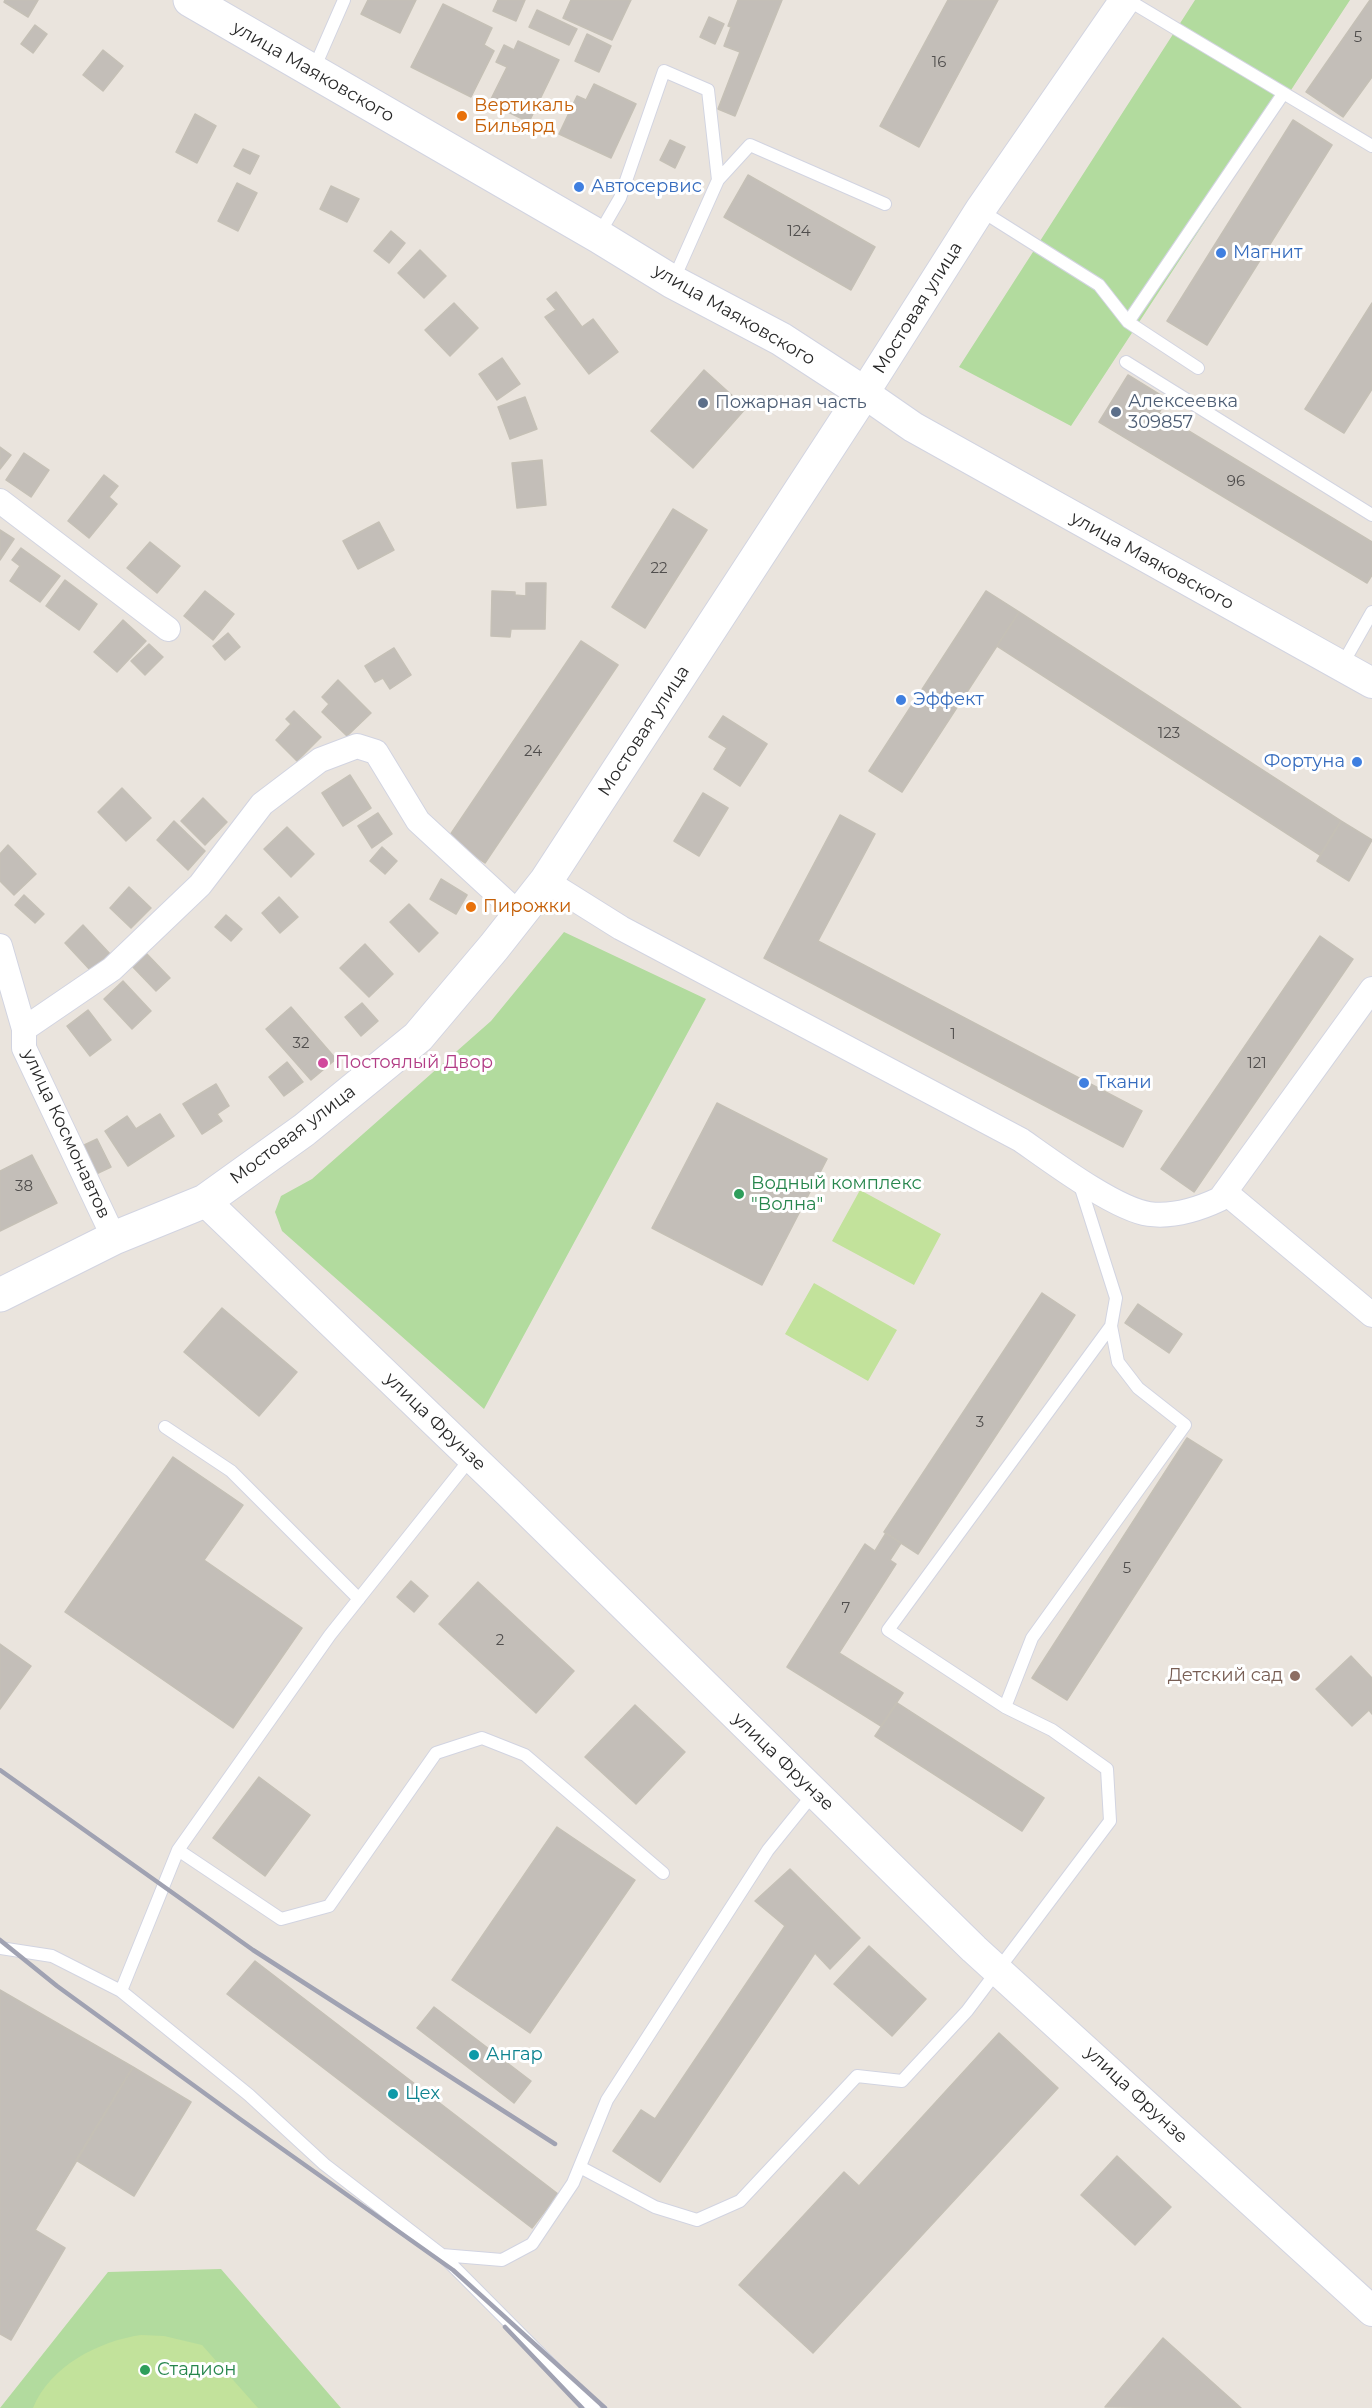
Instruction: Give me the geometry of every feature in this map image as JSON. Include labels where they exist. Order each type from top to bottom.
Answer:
[{"type":"main road","name":"улица Маяковского","points":[[190,0],[598,236],[673,282],[781,339],[864,393]]},
{"type":"main road","name":"Мостовая улица","points":[[0,1294],[114,1238],[205,1201],[304,1130],[418,1037],[546,881],[864,393]]},
{"type":"street","name":"Мостовая улица","points":[[864,393],[980,210],[1127,0]]},
{"type":"street","name":"улица Маяковского","points":[[864,393],[913,427],[1372,683]]},
{"type":"street","points":[[0,501],[168,628]]},
{"type":"street","name":"улица Космонавтов","points":[[24,1029],[112,969],[200,885],[262,804],[320,760],[357,746],[376,752],[418,821],[520,915]]},
{"type":"street","points":[[546,881],[621,927],[1021,1140],[1117,1202],[1147,1214],[1164,1215],[1205,1206],[1220,1199],[1372,989]]},
{"type":"street","name":"улица Космонавтов","points":[[0,946],[24,1029],[24,1048],[114,1238]]},
{"type":"street","points":[[1225,1192],[1372,1315]]},
{"type":"street","name":"улица Фрунзе","points":[[205,1201],[472,1457],[974,1949],[1372,2312]]},
{"type":"lane","points":[[313,72],[344,0]]},
{"type":"lane","points":[[1127,0],[1372,146]]},
{"type":"lane","points":[[598,236],[620,198],[664,71],[708,90],[718,180]]},
{"type":"lane","points":[[1128,322],[1283,94]]},
{"type":"lane","points":[[673,282],[718,180],[750,145],[885,204]]},
{"type":"lane","points":[[980,210],[1099,285],[1128,322],[1198,368]]},
{"type":"lane","points":[[1126,362],[1372,515]]},
{"type":"lane","points":[[1342,665],[1372,612]]},
{"type":"lane","points":[[1005,1707],[1032,1638],[1185,1425],[1138,1388],[1118,1362],[1111,1326],[1116,1298],[1078,1178]]},
{"type":"lane","points":[[580,2167],[655,2207],[697,2220],[740,2201],[857,2076],[902,2080],[967,2011],[1110,1821],[1107,1769],[1052,1730],[1005,1707],[888,1630],[1111,1326]]},
{"type":"lane","points":[[165,1427],[231,1471],[359,1599]]},
{"type":"lane","points":[[121,1991],[178,1850],[330,1635],[472,1457]]},
{"type":"lane","points":[[178,1850],[281,1919],[329,1906],[436,1753],[482,1738],[525,1755],[663,1873]]},
{"type":"lane","points":[[442,2255],[501,2260],[532,2244],[573,2183],[607,2100],[768,1850],[814,1792]]},
{"type":"lane","points":[[0,1948],[52,1956],[121,1991],[249,2095],[324,2164],[442,2255],[594,2408]]},
{"type":"green space","points":[[1195,0],[1350,0],[1071,426],[959,367]]},
{"type":"green space","points":[[564,932],[706,999],[484,1409],[282,1231],[275,1212],[281,1196],[312,1179],[491,1021]]},
{"type":"green space","points":[[860,1190],[941,1234],[914,1285],[832,1241]]},
{"type":"green space","points":[[814,1283],[897,1330],[868,1381],[785,1334]]},
{"type":"green space","points":[[221,2269],[341,2408],[0,2408],[108,2272]]},
{"type":"green space","name":"Стадион","points":[[141,2335],[164,2336],[202,2345],[258,2408],[33,2408],[51,2380],[78,2358],[109,2343]]},
{"type":"building","points":[[5,0],[38,0],[28,17],[4,2]]},
{"type":"building","points":[[368,0],[416,0],[400,33],[361,14]]},
{"type":"building","points":[[498,0],[525,0],[516,21],[493,11]]},
{"type":"building","points":[[571,0],[631,0],[612,40],[563,18]]},
{"type":"building","points":[[738,0],[782,0],[735,116],[718,109],[740,52],[724,46],[731,27],[728,26]]},
{"type":"building","points":[[948,0],[998,0],[919,147],[880,126]]},
{"type":"building","points":[[1372,0],[1372,77],[1343,117],[1306,92]]},
{"type":"building","points":[[443,4],[492,28],[484,45],[494,51],[471,97],[411,67]]},
{"type":"building","points":[[537,10],[577,29],[569,45],[529,27]]},
{"type":"building","points":[[709,17],[724,24],[715,44],[700,37]]},
{"type":"building","points":[[35,25],[47,34],[33,53],[21,44]]},
{"type":"building","points":[[587,34],[611,46],[599,72],[575,61]]},
{"type":"building","points":[[518,41],[559,60],[529,122],[489,103],[507,67],[496,62],[504,45],[514,50]]},
{"type":"building","points":[[103,50],[123,66],[103,91],[83,75]]},
{"type":"building","points":[[594,84],[636,104],[611,158],[559,134],[577,96],[586,100]]},
{"type":"building","points":[[195,114],[216,126],[197,163],[176,152]]},
{"type":"building","points":[[1293,120],[1332,145],[1207,345],[1167,321]]},
{"type":"building","points":[[670,140],[685,147],[675,168],[660,160]]},
{"type":"building","points":[[243,149],[259,156],[250,174],[234,166]]},
{"type":"building","points":[[748,175],[875,247],[851,290],[724,217]]},
{"type":"building","points":[[237,183],[257,193],[238,231],[218,221]]},
{"type":"building","points":[[331,186],[359,199],[347,222],[320,209]]},
{"type":"building","points":[[391,231],[405,243],[389,263],[374,251]]},
{"type":"building","points":[[420,250],[446,276],[424,298],[398,273]]},
{"type":"building","points":[[556,292],[582,327],[593,319],[618,352],[589,374],[545,317],[556,310],[547,299]]},
{"type":"building","points":[[454,303],[478,328],[450,356],[425,330]]},
{"type":"building","points":[[1372,303],[1372,389],[1344,433],[1305,409]]},
{"type":"building","points":[[502,358],[520,384],[497,400],[479,374]]},
{"type":"building","points":[[704,370],[746,408],[693,468],[651,431]]},
{"type":"building","points":[[1128,375],[1167,399],[1159,413],[1372,542],[1372,575],[1367,583],[1099,422]]},
{"type":"building","points":[[525,397],[537,429],[510,439],[498,407]]},
{"type":"building","points":[[0,447],[11,455],[0,469]]},
{"type":"building","points":[[24,453],[49,470],[31,497],[6,480]]},
{"type":"building","points":[[542,460],[546,505],[517,508],[512,463]]},
{"type":"building","points":[[104,475],[118,486],[109,497],[117,504],[89,538],[68,521]]},
{"type":"building","points":[[673,509],[707,530],[645,628],[612,607]]},
{"type":"building","points":[[379,522],[394,550],[358,569],[343,541]]},
{"type":"building","points":[[0,530],[14,539],[0,560]]},
{"type":"building","points":[[150,542],[180,566],[157,593],[127,568]]},
{"type":"building","points":[[21,548],[60,576],[40,602],[10,581],[20,566],[12,560]]},
{"type":"building","points":[[65,580],[97,604],[79,630],[46,606]]},
{"type":"building","points":[[526,583],[546,583],[545,629],[511,629],[510,637],[491,636],[492,591],[515,592],[515,595],[526,596]]},
{"type":"building","points":[[205,591],[234,614],[213,640],[184,616]]},
{"type":"building","points":[[986,591],[1019,612],[902,792],[869,771]]},
{"type":"building","points":[[1019,612],[1341,821],[1320,855],[997,646]]},
{"type":"building","points":[[123,620],[146,641],[117,672],[94,652]]},
{"type":"building","points":[[228,633],[240,647],[225,660],[213,646]]},
{"type":"building","points":[[581,641],[618,665],[485,863],[448,838]]},
{"type":"building","points":[[149,644],[163,657],[145,675],[131,661]]},
{"type":"building","points":[[394,648],[411,675],[390,689],[383,678],[375,682],[365,666]]},
{"type":"building","points":[[338,680],[371,713],[347,736],[322,712],[329,704],[322,697]]},
{"type":"building","points":[[294,711],[321,737],[297,761],[276,740],[291,724],[286,719]]},
{"type":"building","points":[[723,716],[767,744],[740,786],[714,769],[727,748],[709,737]]},
{"type":"building","points":[[350,775],[371,808],[343,826],[322,793]]},
{"type":"building","points":[[122,788],[151,818],[126,841],[98,812]]},
{"type":"building","points":[[703,793],[728,808],[699,856],[674,841]]},
{"type":"building","points":[[203,798],[227,822],[205,845],[181,821]]},
{"type":"building","points":[[378,813],[392,834],[372,848],[358,826]]},
{"type":"building","points":[[840,815],[875,834],[818,941],[1142,1111],[1123,1147],[764,958]]},
{"type":"building","points":[[174,821],[205,851],[188,870],[157,840]]},
{"type":"building","points":[[1341,821],[1372,840],[1349,881],[1317,861]]},
{"type":"building","points":[[287,827],[314,854],[291,877],[264,849]]},
{"type":"building","points":[[8,845],[36,874],[14,895],[0,881],[0,854]]},
{"type":"building","points":[[382,847],[397,861],[385,874],[370,861]]},
{"type":"building","points":[[441,879],[467,895],[456,914],[430,899]]},
{"type":"building","points":[[129,887],[151,908],[131,928],[110,908]]},
{"type":"building","points":[[24,895],[44,914],[35,923],[15,905]]},
{"type":"building","points":[[279,897],[298,917],[280,933],[262,913]]},
{"type":"building","points":[[409,904],[438,933],[419,952],[390,922]]},
{"type":"building","points":[[226,915],[242,929],[231,941],[215,927]]},
{"type":"building","points":[[83,925],[111,955],[92,972],[65,943]]},
{"type":"building","points":[[1320,936],[1353,959],[1194,1192],[1161,1169]]},
{"type":"building","points":[[365,944],[393,974],[369,997],[340,968]]},
{"type":"building","points":[[145,952],[170,978],[156,991],[131,965]]},
{"type":"building","points":[[123,981],[151,1011],[132,1029],[104,999]]},
{"type":"building","points":[[362,1003],[378,1021],[361,1036],[345,1017]]},
{"type":"building","points":[[291,1007],[336,1059],[311,1080],[266,1029]]},
{"type":"building","points":[[88,1010],[111,1040],[90,1056],[67,1026]]},
{"type":"building","points":[[287,1062],[303,1082],[284,1096],[269,1077]]},
{"type":"building","points":[[216,1084],[229,1106],[217,1114],[222,1121],[202,1134],[183,1104]]},
{"type":"building","name":"Водный комплекс \"Волна\"","points":[[717,1103],[827,1159],[762,1285],[652,1228]]},
{"type":"building","points":[[160,1114],[174,1136],[128,1166],[105,1131],[127,1116],[136,1129]]},
{"type":"building","points":[[97,1139],[111,1167],[94,1175],[80,1147]]},
{"type":"building","points":[[32,1155],[57,1203],[0,1231],[0,1171]]},
{"type":"building","points":[[1042,1293],[1075,1315],[918,1554],[884,1532]]},
{"type":"building","points":[[1138,1304],[1182,1334],[1169,1353],[1125,1323]]},
{"type":"building","points":[[222,1308],[297,1372],[259,1416],[184,1352]]},
{"type":"building","points":[[1187,1438],[1222,1460],[1067,1700],[1032,1678]]},
{"type":"building","points":[[173,1457],[243,1505],[204,1560],[302,1628],[233,1728],[65,1612]]},
{"type":"building","points":[[886,1533],[901,1543],[890,1560],[896,1564],[839,1653],[903,1693],[881,1726],[787,1667],[865,1544],[875,1551]]},
{"type":"building","points":[[411,1581],[428,1596],[414,1612],[397,1597]]},
{"type":"building","points":[[478,1582],[574,1671],[536,1713],[439,1624]]},
{"type":"building","points":[[0,1644],[31,1666],[0,1709]]},
{"type":"building","points":[[1351,1656],[1372,1678],[1372,1714],[1369,1710],[1352,1726],[1316,1689]]},
{"type":"building","points":[[897,1703],[1044,1798],[1022,1831],[875,1736]]},
{"type":"building","points":[[635,1705],[685,1752],[636,1804],[585,1757]]},
{"type":"building","points":[[259,1777],[310,1815],[265,1876],[213,1838]]},
{"type":"building","points":[[557,1827],[635,1880],[530,2033],[452,1980]]},
{"type":"building","points":[[790,1869],[860,1938],[830,1969],[815,1953],[660,2182],[613,2151],[641,2110],[655,2119],[785,1926],[755,1901]]},
{"type":"building","points":[[869,1946],[926,1999],[892,2036],[834,1984]]},
{"type":"building","name":"Цех","points":[[255,1961],[558,2194],[532,2228],[227,1994]]},
{"type":"building","points":[[0,1990],[133,2067],[35,2230],[65,2248],[11,2340],[0,2334]]},
{"type":"building","name":"Ангар","points":[[434,2007],[531,2081],[514,2103],[417,2028]]},
{"type":"building","points":[[999,2033],[1058,2088],[813,2353],[739,2285],[844,2172],[859,2186]]},
{"type":"building","points":[[133,2067],[191,2102],[134,2196],[76,2160]]},
{"type":"building","points":[[1117,2156],[1171,2207],[1135,2245],[1081,2195]]},
{"type":"building","points":[[1163,2338],[1241,2408],[1105,2407]]},
{"type":"railway","points":[[0,1770],[253,1950],[555,2144]]},
{"type":"railway","points":[[0,1940],[57,1986],[453,2270],[605,2408]]},
{"type":"railway","points":[[505,2327],[582,2408]]},
{"type":"place","name":"Вертикаль Бильярд","points":[[462,116]]},
{"type":"place","name":"Автосервис","points":[[579,187]]},
{"type":"place","name":"Магнит","points":[[1221,253]]},
{"type":"place","name":"Пожарная часть","points":[[703,403]]},
{"type":"place","name":"Алексеевка 309857","points":[[1116,412]]},
{"type":"place","name":"Эффект","points":[[901,700]]},
{"type":"place","name":"Фортуна","points":[[1357,762]]},
{"type":"place","name":"Пирожки","points":[[471,907]]},
{"type":"place","name":"Постоялый Двор","points":[[323,1063]]},
{"type":"place","name":"Ткани","points":[[1084,1083]]},
{"type":"place","name":"Водный комплекс \"Волна\"","points":[[739,1194]]},
{"type":"place","name":"Детский сад","points":[[1295,1676]]},
{"type":"place","name":"Ангар","points":[[474,2055]]},
{"type":"place","name":"Цех","points":[[393,2094]]},
{"type":"place","name":"Стадион","points":[[145,2370]]}]
